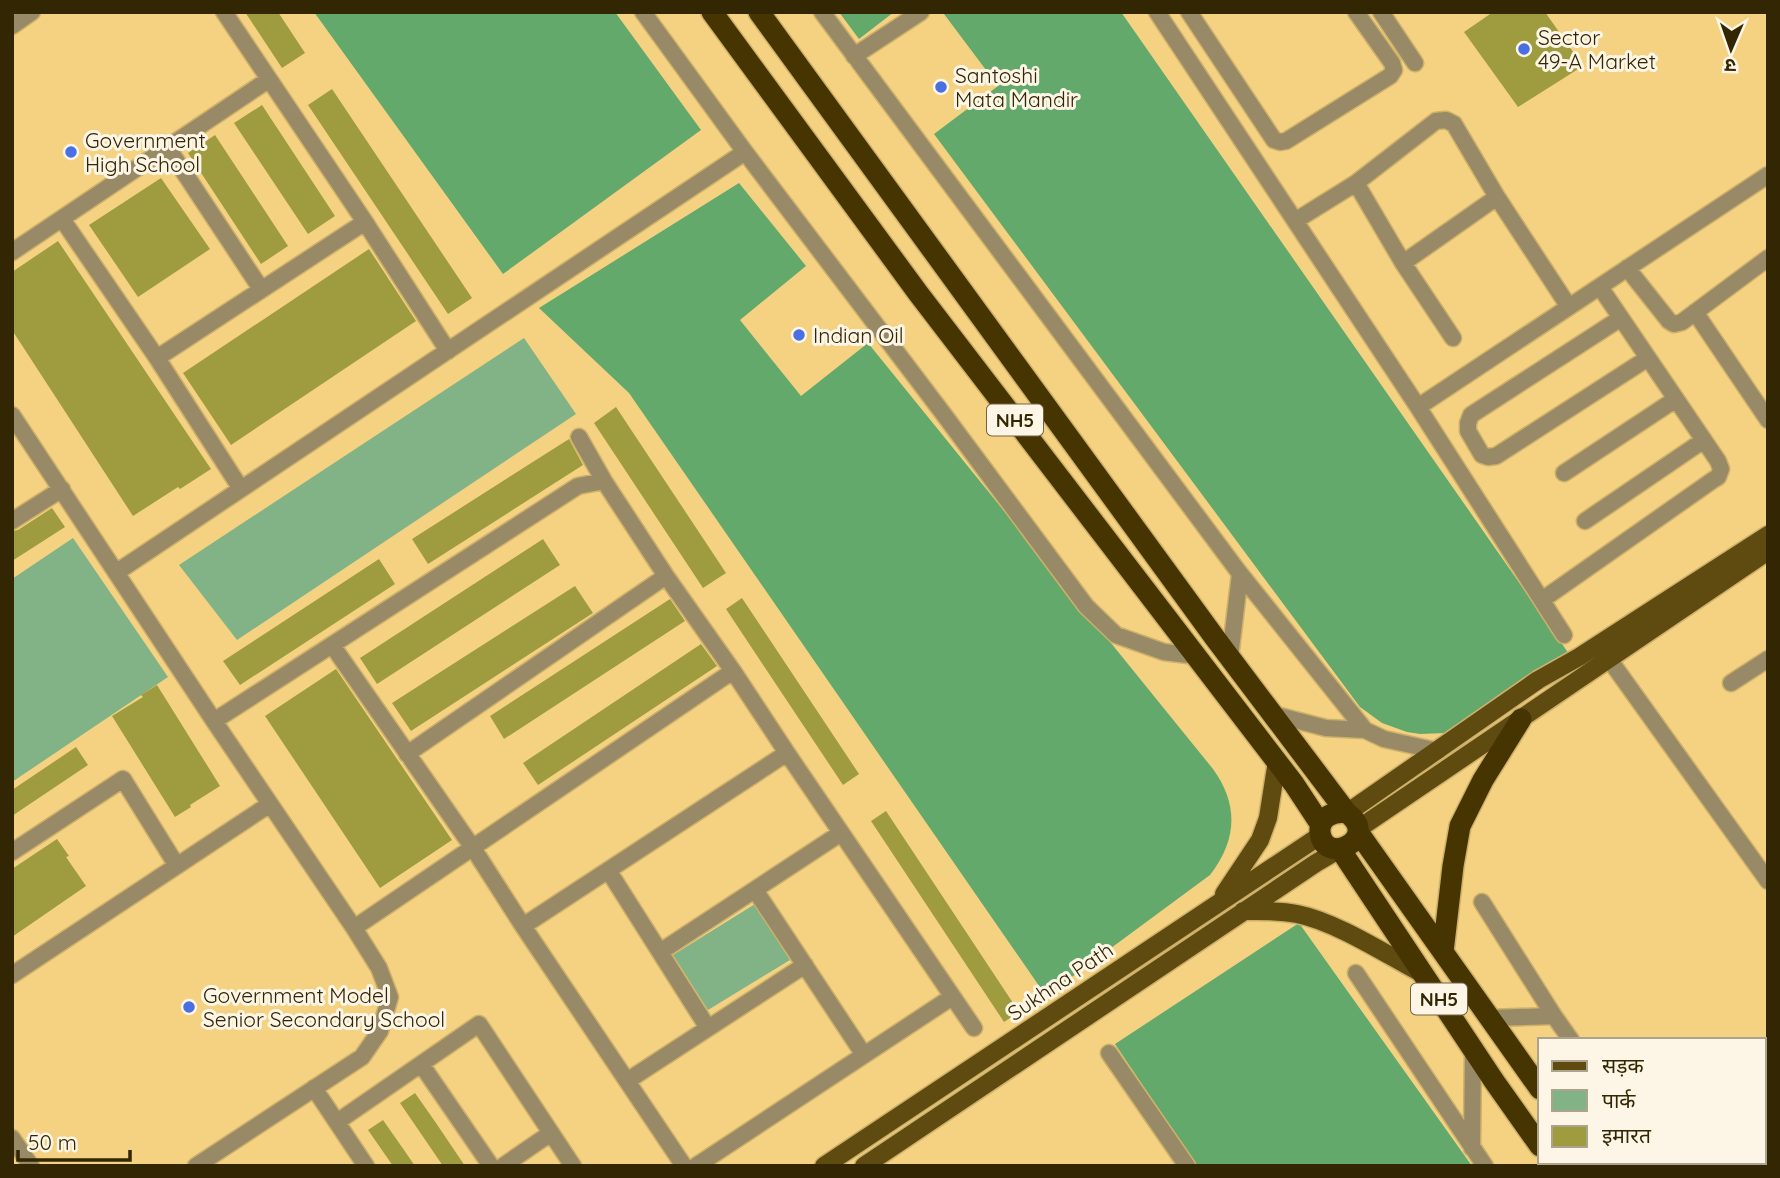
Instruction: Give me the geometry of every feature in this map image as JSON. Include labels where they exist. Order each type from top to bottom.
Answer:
[{"type":"highway","name":"NH5","points":[[712,12],[918,293],[1294,784],[1321,830],[1324,842],[1331,848],[1340,849],[1538,1143]]},
{"type":"highway","name":"NH5","points":[[759,12],[1354,825],[1538,1086]]},
{"type":"highway","points":[[1443,952],[1460,826],[1483,780],[1521,719]]},
{"type":"highway","points":[[1321,830],[1325,818],[1331,813],[1339,812],[1354,825],[1355,841],[1349,847],[1340,849]]},
{"type":"main road","points":[[1354,825],[1438,751],[1538,680],[1579,657],[1768,534]]},
{"type":"main road","points":[[1354,825],[1521,719],[1768,551]]},
{"type":"main road","points":[[1216,905],[1260,840],[1268,818],[1277,761]]},
{"type":"main road","name":"Sukhna Path","points":[[824,1166],[1216,905],[1321,830]]},
{"type":"main road","points":[[864,1166],[1243,911],[1340,849]]},
{"type":"main road","points":[[1243,911],[1279,911],[1321,921],[1423,974]]},
{"type":"street","points":[[12,26],[32,12]]},
{"type":"street","points":[[224,12],[448,351]]},
{"type":"street","points":[[643,12],[1086,606],[1116,635],[1164,652],[1196,656]]},
{"type":"street","points":[[822,12],[1240,574],[1365,730]]},
{"type":"street","points":[[854,55],[921,12]]},
{"type":"street","points":[[1157,12],[1418,407],[1564,635]]},
{"type":"street","points":[[1189,12],[1274,139],[1280,142],[1286,141],[1390,76],[1394,70],[1356,12]]},
{"type":"street","points":[[1382,13],[1415,62]]},
{"type":"street","points":[[12,252],[268,80]]},
{"type":"street","points":[[1295,221],[1356,183],[1436,121],[1446,120],[1454,124],[1497,197],[1569,307]]},
{"type":"street","points":[[168,148],[261,289]]},
{"type":"street","points":[[117,572],[745,152]]},
{"type":"street","points":[[1418,407],[1768,175]]},
{"type":"street","points":[[1356,183],[1403,263],[1453,338]]},
{"type":"street","points":[[1403,263],[1497,197]]},
{"type":"street","points":[[62,219],[242,489]]},
{"type":"street","points":[[157,358],[365,222]]},
{"type":"street","points":[[1627,268],[1674,324],[1682,323],[1768,258]]},
{"type":"street","points":[[1542,600],[1718,477],[1721,469],[1600,287]]},
{"type":"street","points":[[1695,312],[1768,419]]},
{"type":"street","points":[[1621,318],[1471,415],[1468,431],[1482,455],[1496,456],[1648,358]]},
{"type":"street","points":[[1564,473],[1676,399]]},
{"type":"street","points":[[12,415],[354,928],[379,968],[390,997],[380,1031],[362,1056],[196,1166]]},
{"type":"street","points":[[579,437],[604,481],[666,576],[974,1028]]},
{"type":"street","points":[[1585,521],[1704,440]]},
{"type":"street","points":[[214,721],[578,486],[604,481]]},
{"type":"street","points":[[12,522],[62,489]]},
{"type":"street","points":[[1230,657],[1240,574]]},
{"type":"street","points":[[407,754],[666,576]]},
{"type":"street","points":[[332,645],[472,848],[684,1166]]},
{"type":"street","points":[[1609,659],[1768,881]]},
{"type":"street","points":[[1731,683],[1768,659]]},
{"type":"street","points":[[354,928],[733,671]]},
{"type":"street","points":[[1272,714],[1326,728],[1365,730],[1384,739],[1438,751]]},
{"type":"street","points":[[523,926],[787,753]]},
{"type":"street","points":[[12,852],[123,779],[177,866]]},
{"type":"street","points":[[12,975],[270,804]]},
{"type":"street","points":[[660,952],[841,833]]},
{"type":"street","points":[[608,870],[708,1028]]},
{"type":"street","points":[[755,890],[864,1055]]},
{"type":"street","points":[[1482,902],[1570,1038]]},
{"type":"street","points":[[627,1081],[805,965]]},
{"type":"street","points":[[1356,973],[1485,1166]]},
{"type":"street","points":[[696,1166],[952,997]]},
{"type":"street","points":[[1490,1018],[1554,1016]]},
{"type":"street","points":[[337,1122],[479,1024],[573,1166]]},
{"type":"street","points":[[1472,1148],[1473,1049]]},
{"type":"street","points":[[1109,1053],[1179,1163]]},
{"type":"street","points":[[421,1064],[491,1166]]},
{"type":"street","points":[[314,1088],[366,1166]]},
{"type":"street","points":[[503,1166],[551,1133]]},
{"type":"street","points":[[12,1138],[22,1159]]},
{"type":"green space","points":[[314,12],[615,12],[701,130],[503,274]]},
{"type":"green space","points":[[839,12],[894,12],[859,39]]},
{"type":"green space","points":[[1121,12],[1569,654],[1446,733],[1407,732],[1382,723],[1360,707],[934,134],[998,86],[944,14]]},
{"type":"green space","points":[[739,183],[806,266],[740,320],[801,396],[868,343],[1213,769],[1227,796],[1231,809],[1230,836],[1226,849],[1210,875],[1046,996],[629,393],[539,308]]},
{"type":"green space","points":[[524,338],[576,414],[237,640],[179,565]]},
{"type":"green space","points":[[73,538],[168,677],[12,782],[12,579]]},
{"type":"green space","points":[[755,904],[790,960],[708,1010],[673,955]]},
{"type":"green space","points":[[1299,923],[1472,1166],[1197,1166],[1115,1044]]},
{"type":"building","points":[[245,12],[278,12],[305,53],[282,68]]},
{"type":"building","name":"Sector 49-A Market","points":[[1493,12],[1545,12],[1583,66],[1518,107],[1464,32]]},
{"type":"building","points":[[332,89],[472,298],[448,314],[308,105]]},
{"type":"building","points":[[262,105],[335,216],[308,234],[234,123]]},
{"type":"building","points":[[215,135],[288,246],[261,264],[188,153]]},
{"type":"building","points":[[161,178],[210,249],[138,297],[89,225]]},
{"type":"building","points":[[58,241],[211,469],[133,516],[12,330],[12,272]]},
{"type":"building","points":[[369,249],[416,321],[231,445],[183,373]]},
{"type":"building","points":[[616,407],[726,573],[703,588],[594,423]]},
{"type":"building","points":[[569,439],[583,465],[428,564],[412,539]]},
{"type":"building","points":[[52,508],[65,527],[12,561],[12,531],[18,530]]},
{"type":"building","points":[[543,539],[560,565],[377,684],[360,658]]},
{"type":"building","points":[[379,559],[395,584],[240,685],[223,661]]},
{"type":"building","points":[[575,586],[593,613],[411,731],[392,703]]},
{"type":"building","points":[[742,598],[859,774],[843,785],[726,609]]},
{"type":"building","points":[[670,599],[685,621],[504,739],[490,716]]},
{"type":"building","points":[[701,644],[717,666],[538,785],[523,763]]},
{"type":"building","points":[[336,669],[452,840],[380,888],[265,716]]},
{"type":"building","points":[[157,685],[220,786],[175,817],[112,716]]},
{"type":"building","points":[[76,747],[88,765],[12,816],[12,790]]},
{"type":"building","points":[[886,811],[1019,1012],[1004,1022],[871,821]]},
{"type":"building","points":[[57,839],[86,886],[12,937],[12,869]]},
{"type":"building","points":[[415,1093],[465,1166],[443,1166],[400,1103]]},
{"type":"building","points":[[383,1120],[415,1166],[393,1166],[368,1130]]},
{"type":"place","name":"Sector 49-A Market","points":[[1524,49]]},
{"type":"place","name":"Santoshi Mata Mandir","points":[[941,87]]},
{"type":"place","name":"Government High School","points":[[71,152]]},
{"type":"place","name":"Indian Oil","points":[[799,335]]},
{"type":"place","name":"Government Model Senior Secondary School","points":[[189,1007]]}]
